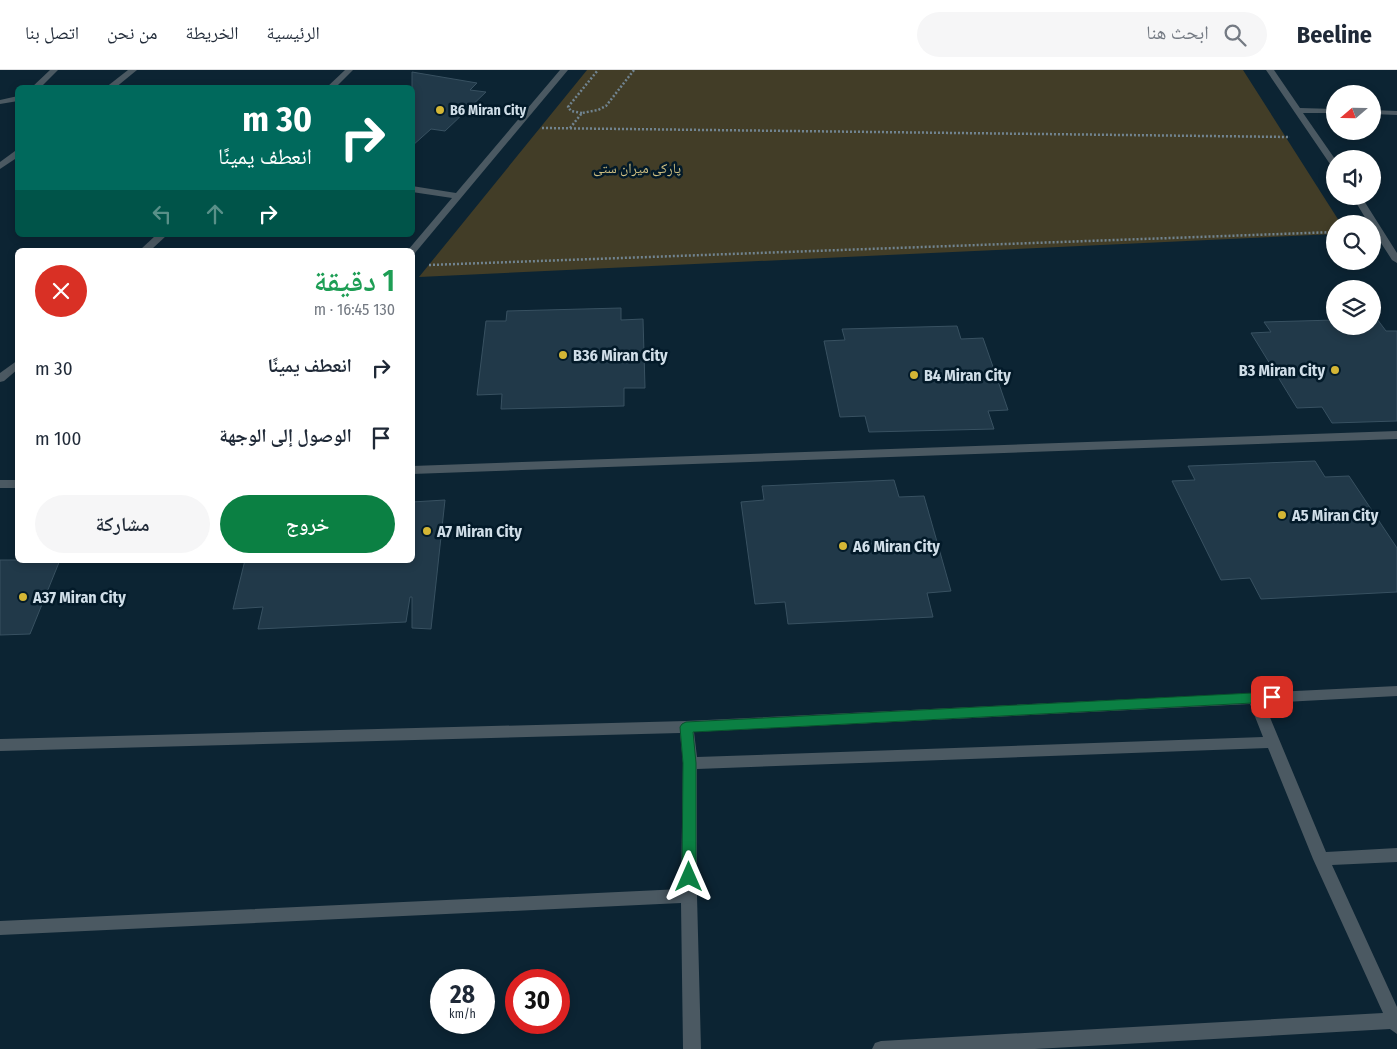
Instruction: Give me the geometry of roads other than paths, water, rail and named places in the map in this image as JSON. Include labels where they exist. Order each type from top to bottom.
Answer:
[{"type":"street","points":[[38,85],[54,70]]},
{"type":"street","points":[[113,85],[133,70]]},
{"type":"street","points":[[333,85],[349,70]]},
{"type":"street","points":[[414,248],[564,70]]},
{"type":"street","points":[[1270,70],[1326,152]]},
{"type":"street","points":[[0,102],[15,99]]},
{"type":"street","points":[[1298,110],[1326,111]]},
{"type":"street","points":[[1381,112],[1397,113]]},
{"type":"street","points":[[0,166],[15,156]]},
{"type":"street","points":[[415,190],[458,196]]},
{"type":"street","points":[[1362,205],[1397,260]]},
{"type":"street","points":[[148,248],[160,237]]},
{"type":"street","points":[[0,379],[15,366]]},
{"type":"street","points":[[415,470],[1397,435]]},
{"type":"street","points":[[0,484],[15,484]]},
{"type":"street","points":[[0,745],[686,727],[1397,691]]},
{"type":"street","points":[[881,1049],[1396,1023],[1320,859],[1254,697]]},
{"type":"street","points":[[686,727],[690,763],[689,896],[692,1049]]},
{"type":"street","points":[[690,763],[1272,742]]},
{"type":"street","points":[[1320,859],[1397,855]]},
{"type":"street","points":[[0,928],[689,896]]},
{"type":"place","name":"B6 Miran City","points":[[440,110]]},
{"type":"place","name":"B36 Miran City","points":[[563,355]]},
{"type":"place","name":"B3 Miran City","points":[[1335,370]]},
{"type":"place","name":"B4 Miran City","points":[[914,375]]},
{"type":"place","name":"A5 Miran City","points":[[1282,515]]},
{"type":"place","name":"A7 Miran City","points":[[427,531]]},
{"type":"place","name":"A6 Miran City","points":[[843,546]]},
{"type":"place","name":"A37 Miran City","points":[[23,597]]},
{"type":"park label","name":"پارکی میران ستی","points":[[637,168]]}]
